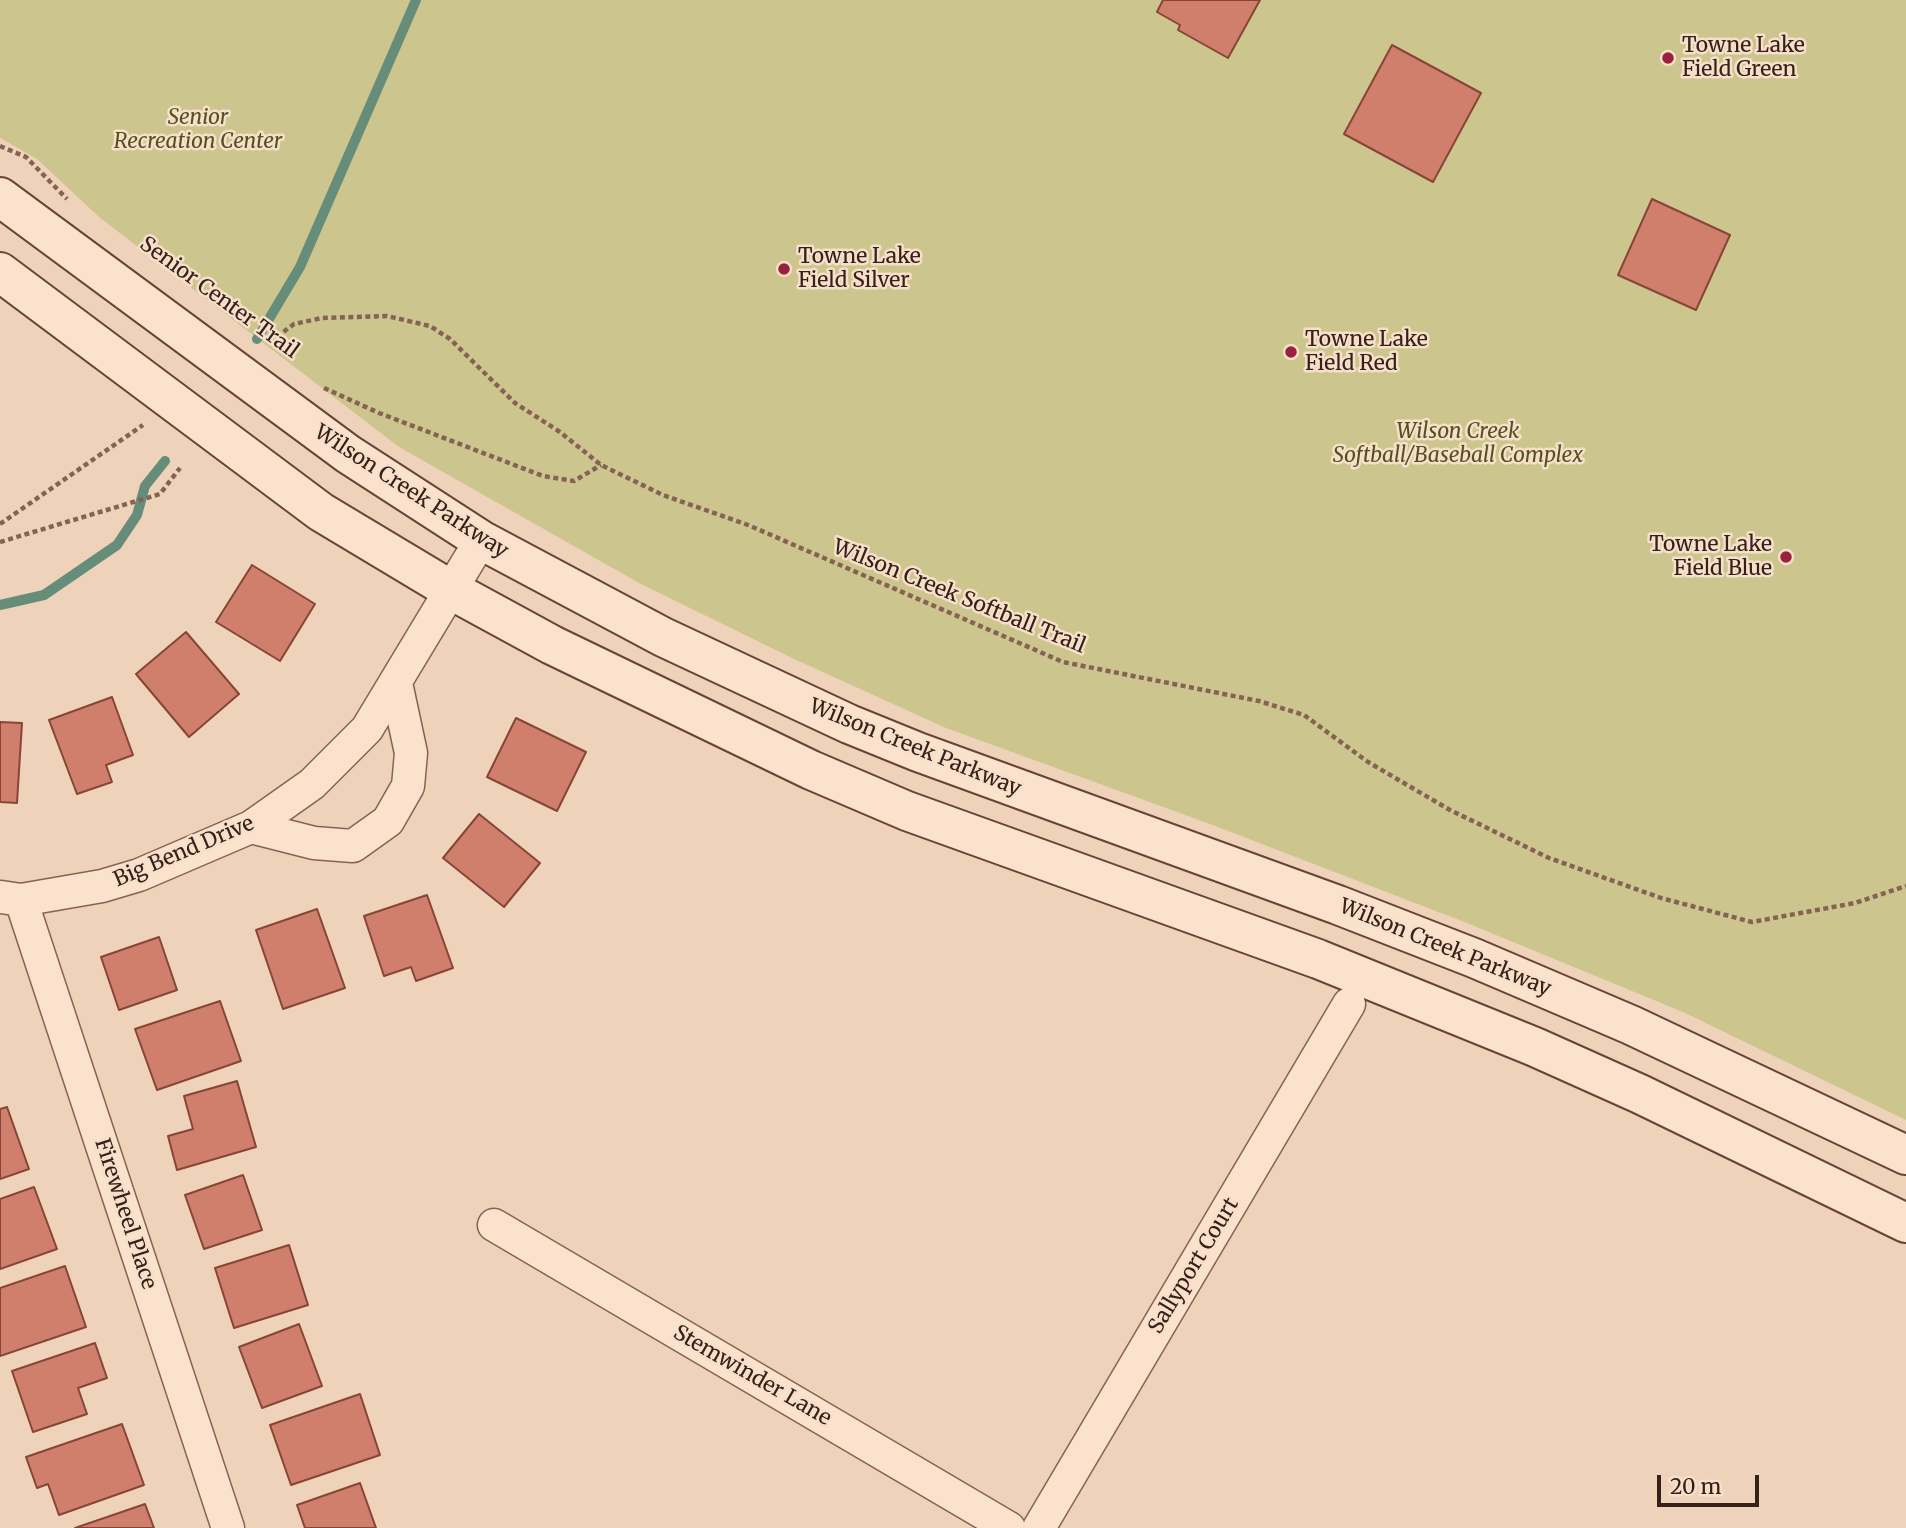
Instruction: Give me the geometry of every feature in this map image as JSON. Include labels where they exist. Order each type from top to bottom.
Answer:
[{"type":"main road","name":"Wilson Creek Parkway","points":[[0,197],[279,405],[481,540],[663,637],[849,724],[1051,803],[1399,928],[1619,1020],[1906,1155]]},
{"type":"main road","points":[[0,272],[299,496],[450,590],[587,662],[845,785],[907,811],[1263,939],[1535,1047],[1664,1105],[1906,1223]]},
{"type":"main road","points":[[1263,939],[1283,885]]},
{"type":"street","name":"Big Bend Drive","points":[[11,898],[102,886],[139,875],[251,827],[312,785],[367,729],[481,540]]},
{"type":"street","points":[[251,827],[314,843],[353,846],[388,821],[408,786],[411,752],[396,683]]},
{"type":"street","name":"Firewheel Place","points":[[11,898],[228,1528]]},
{"type":"street","name":"Sallyport Court","points":[[1039,1528],[1349,1004]]},
{"type":"street","name":"Stemwinder Lane","points":[[494,1224],[1009,1528]]},
{"type":"path","points":[[0,146],[26,157],[74,207]]},
{"type":"path","name":"Wilson Creek Softball Trail","points":[[270,342],[294,324],[336,317],[387,316],[430,326],[450,339],[515,403],[560,432],[601,465],[663,495],[748,525],[1063,662],[1259,701],[1304,715],[1368,762],[1450,810],[1549,858],[1661,898],[1752,922],[1855,903],[1906,886]]},
{"type":"path","points":[[320,386],[543,476],[574,481],[601,465]]},
{"type":"path","points":[[0,524],[145,424],[155,432]]},
{"type":"path","points":[[0,542],[160,494],[180,468]]},
{"type":"green space","name":"Wilson Creek Softball/Baseball Complex","points":[[0,0],[1906,0],[1906,1120],[1683,1012],[1467,923],[1210,824],[946,728],[792,658],[639,583],[399,447],[99,217],[37,159],[0,138]]},
{"type":"building","points":[[1163,0],[1260,0],[1228,58],[1178,30],[1180,25],[1157,12]]},
{"type":"building","points":[[1392,45],[1481,93],[1433,182],[1344,134]]},
{"type":"building","points":[[1652,199],[1730,235],[1696,310],[1618,275]]},
{"type":"building","points":[[252,565],[315,604],[280,661],[216,622]]},
{"type":"building","points":[[186,632],[239,694],[189,737],[136,674]]},
{"type":"building","points":[[112,697],[133,755],[106,765],[112,782],[77,794],[49,720]]},
{"type":"building","points":[[516,718],[586,752],[557,811],[487,777]]},
{"type":"building","points":[[0,722],[22,723],[17,803],[0,802]]},
{"type":"building","points":[[479,814],[540,863],[504,907],[443,858]]},
{"type":"building","points":[[427,895],[453,968],[416,981],[411,967],[384,976],[364,916]]},
{"type":"building","points":[[317,909],[345,988],[283,1009],[256,930]]},
{"type":"building","points":[[159,937],[177,990],[119,1010],[101,957]]},
{"type":"building","points":[[220,1001],[241,1061],[157,1090],[135,1029]]},
{"type":"building","points":[[237,1081],[256,1147],[177,1170],[168,1136],[193,1129],[184,1096]]},
{"type":"building","points":[[7,1107],[29,1169],[0,1179],[0,1109]]},
{"type":"building","points":[[243,1175],[262,1230],[204,1249],[185,1195]]},
{"type":"building","points":[[34,1187],[57,1249],[0,1269],[0,1199]]},
{"type":"building","points":[[289,1245],[308,1305],[234,1328],[215,1268]]},
{"type":"building","points":[[65,1266],[86,1327],[0,1356],[0,1288]]},
{"type":"building","points":[[299,1324],[322,1386],[262,1408],[239,1347]]},
{"type":"building","points":[[95,1343],[107,1378],[78,1388],[87,1414],[33,1432],[12,1371]]},
{"type":"building","points":[[360,1394],[380,1455],[291,1485],[270,1425]]},
{"type":"building","points":[[122,1424],[144,1485],[59,1515],[48,1484],[37,1488],[26,1457]]},
{"type":"building","points":[[360,1483],[376,1528],[305,1528],[297,1505]]},
{"type":"building","points":[[145,1504],[154,1528],[75,1528]]},
{"type":"waterway","points":[[257,339],[300,267],[416,0]]},
{"type":"waterway","points":[[0,605],[44,595],[117,545],[137,515],[145,486],[165,461]]},
{"type":"place","name":"Towne Lake Field Green","points":[[1668,58]]},
{"type":"place","name":"Towne Lake Field Silver","points":[[784,269]]},
{"type":"place","name":"Towne Lake Field Red","points":[[1291,352]]},
{"type":"place","name":"Towne Lake Field Blue","points":[[1786,557]]},
{"type":"park label","name":"Senior Recreation Center","points":[[198,130]]}]
